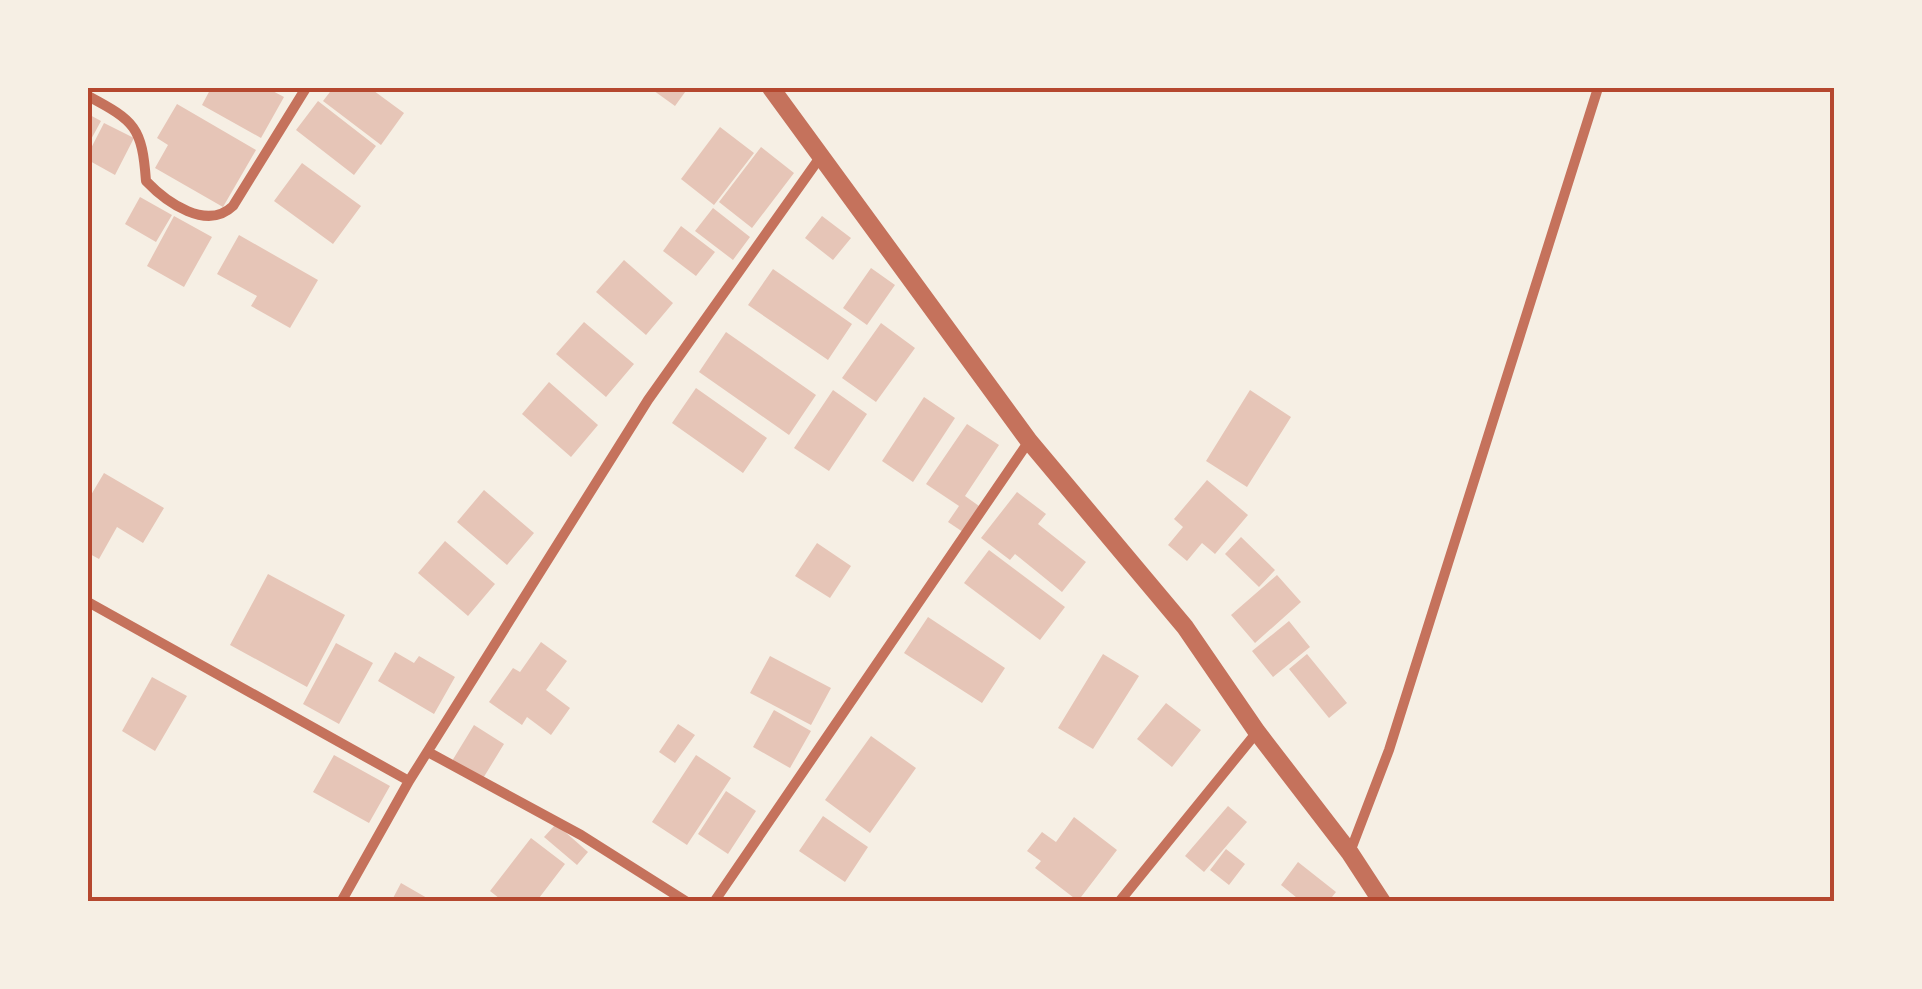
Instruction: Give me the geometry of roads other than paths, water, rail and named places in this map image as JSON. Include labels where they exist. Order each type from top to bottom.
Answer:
[{"type":"street","points":[[88,96],[127,116],[136,128],[142,140],[146,181],[185,209],[210,218],[222,216],[233,206],[306,88]]},
{"type":"street","points":[[771,88],[1029,441],[1185,627],[1382,902]]},
{"type":"street","points":[[1350,853],[1389,750],[1598,88]]},
{"type":"street","points":[[341,902],[409,781],[648,400],[821,156]]},
{"type":"street","points":[[714,902],[1029,441]]},
{"type":"street","points":[[88,602],[409,781]]},
{"type":"street","points":[[1118,902],[1257,732]]},
{"type":"street","points":[[428,752],[580,835],[686,902]]}]
